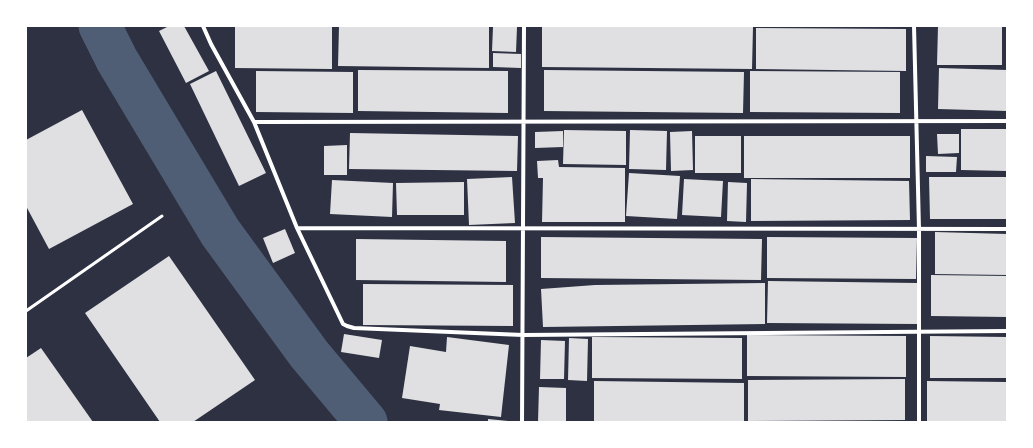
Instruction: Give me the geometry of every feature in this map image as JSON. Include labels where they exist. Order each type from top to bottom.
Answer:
[{"type":"street","points":[[203,26],[210,44],[254,122],[297,228],[343,324],[346,326],[354,328],[524,335],[1007,331]]},
{"type":"street","points":[[522,422],[524,335],[524,26]]},
{"type":"street","points":[[914,26],[918,121],[920,331],[919,422]]},
{"type":"street","points":[[254,122],[1007,121]]},
{"type":"street","points":[[297,228],[1007,229]]},
{"type":"lane","points":[[26,311],[162,216]]},
{"type":"building","points":[[169,26],[184,26],[209,71],[186,83],[159,31]]},
{"type":"building","points":[[339,26],[489,26],[489,68],[338,66]]},
{"type":"building","points":[[542,26],[753,27],[752,69],[542,67]]},
{"type":"building","points":[[938,26],[1002,26],[1002,65],[937,65]]},
{"type":"building","points":[[235,27],[332,27],[332,69],[235,68]]},
{"type":"building","points":[[493,27],[517,27],[516,52],[492,51]]},
{"type":"building","points":[[756,28],[906,29],[906,71],[756,69]]},
{"type":"building","points":[[493,53],[521,54],[521,68],[493,67]]},
{"type":"building","points":[[939,68],[1007,70],[1007,111],[938,109]]},
{"type":"building","points":[[358,70],[508,71],[508,113],[358,111]]},
{"type":"building","points":[[544,70],[744,72],[743,113],[544,111]]},
{"type":"building","points":[[216,71],[266,173],[239,186],[190,84]]},
{"type":"building","points":[[256,71],[353,72],[353,113],[256,112]]},
{"type":"building","points":[[750,71],[900,72],[900,113],[750,112]]},
{"type":"building","points":[[82,110],[133,204],[49,249],[26,206],[26,140]]},
{"type":"building","points":[[961,129],[1007,129],[1007,171],[961,170]]},
{"type":"building","points":[[564,130],[626,131],[626,165],[563,164]]},
{"type":"building","points":[[630,130],[667,131],[666,170],[629,169]]},
{"type":"building","points":[[563,131],[563,147],[535,148],[535,132]]},
{"type":"building","points":[[692,131],[693,170],[671,171],[670,132]]},
{"type":"building","points":[[350,133],[518,136],[517,171],[349,169]]},
{"type":"building","points":[[937,134],[959,134],[959,153],[938,154]]},
{"type":"building","points":[[695,136],[741,136],[741,173],[695,173]]},
{"type":"building","points":[[744,136],[910,136],[910,178],[744,178]]},
{"type":"building","points":[[347,145],[347,175],[324,175],[324,146]]},
{"type":"building","points":[[926,156],[957,157],[956,172],[926,172]]},
{"type":"building","points":[[558,160],[559,167],[625,168],[625,222],[542,222],[543,178],[538,178],[537,161]]},
{"type":"building","points":[[629,173],[680,176],[677,219],[626,216]]},
{"type":"building","points":[[512,177],[515,223],[469,225],[467,179]]},
{"type":"building","points":[[929,177],[1007,177],[1007,219],[930,219]]},
{"type":"building","points":[[684,179],[723,181],[721,217],[682,215]]},
{"type":"building","points":[[751,179],[909,181],[910,220],[751,221]]},
{"type":"building","points":[[332,180],[393,183],[392,217],[330,214]]},
{"type":"building","points":[[464,182],[464,215],[397,215],[396,183]]},
{"type":"building","points":[[728,182],[747,183],[746,222],[727,221]]},
{"type":"building","points":[[285,229],[295,253],[273,263],[263,238]]},
{"type":"building","points":[[935,232],[1007,234],[1007,275],[935,274]]},
{"type":"building","points":[[541,237],[762,239],[761,280],[541,278]]},
{"type":"building","points":[[767,237],[917,238],[916,279],[767,278]]},
{"type":"building","points":[[356,239],[506,241],[506,282],[356,280]]},
{"type":"building","points":[[169,256],[255,380],[193,422],[160,422],[85,313]]},
{"type":"building","points":[[931,275],[1007,276],[1007,317],[931,316]]},
{"type":"building","points":[[768,281],[917,283],[917,324],[767,323]]},
{"type":"building","points":[[765,283],[765,324],[543,327],[541,289],[595,285]]},
{"type":"building","points":[[363,284],[513,285],[513,326],[363,325]]},
{"type":"building","points":[[344,334],[382,340],[379,358],[341,352]]},
{"type":"building","points":[[747,335],[906,336],[906,377],[747,376]]},
{"type":"building","points":[[930,336],[1007,337],[1007,378],[930,378]]},
{"type":"building","points":[[447,337],[509,345],[501,417],[439,410],[440,404],[402,398],[410,346],[446,352]]},
{"type":"building","points":[[592,337],[742,338],[742,379],[592,378]]},
{"type":"building","points":[[569,338],[588,339],[587,381],[568,380]]},
{"type":"building","points":[[541,340],[565,341],[564,379],[540,379]]},
{"type":"building","points":[[41,348],[93,422],[26,422],[26,358]]},
{"type":"building","points":[[905,379],[905,420],[748,421],[748,380]]},
{"type":"building","points":[[594,381],[744,383],[744,422],[594,422]]},
{"type":"building","points":[[927,381],[1007,382],[1007,422],[927,422]]},
{"type":"building","points":[[539,387],[566,388],[566,422],[538,422]]},
{"type":"building","points":[[488,419],[508,421],[508,422],[488,422]]},
{"type":"waterway","points":[[100,26],[117,60],[220,232],[309,354],[366,422]]}]
